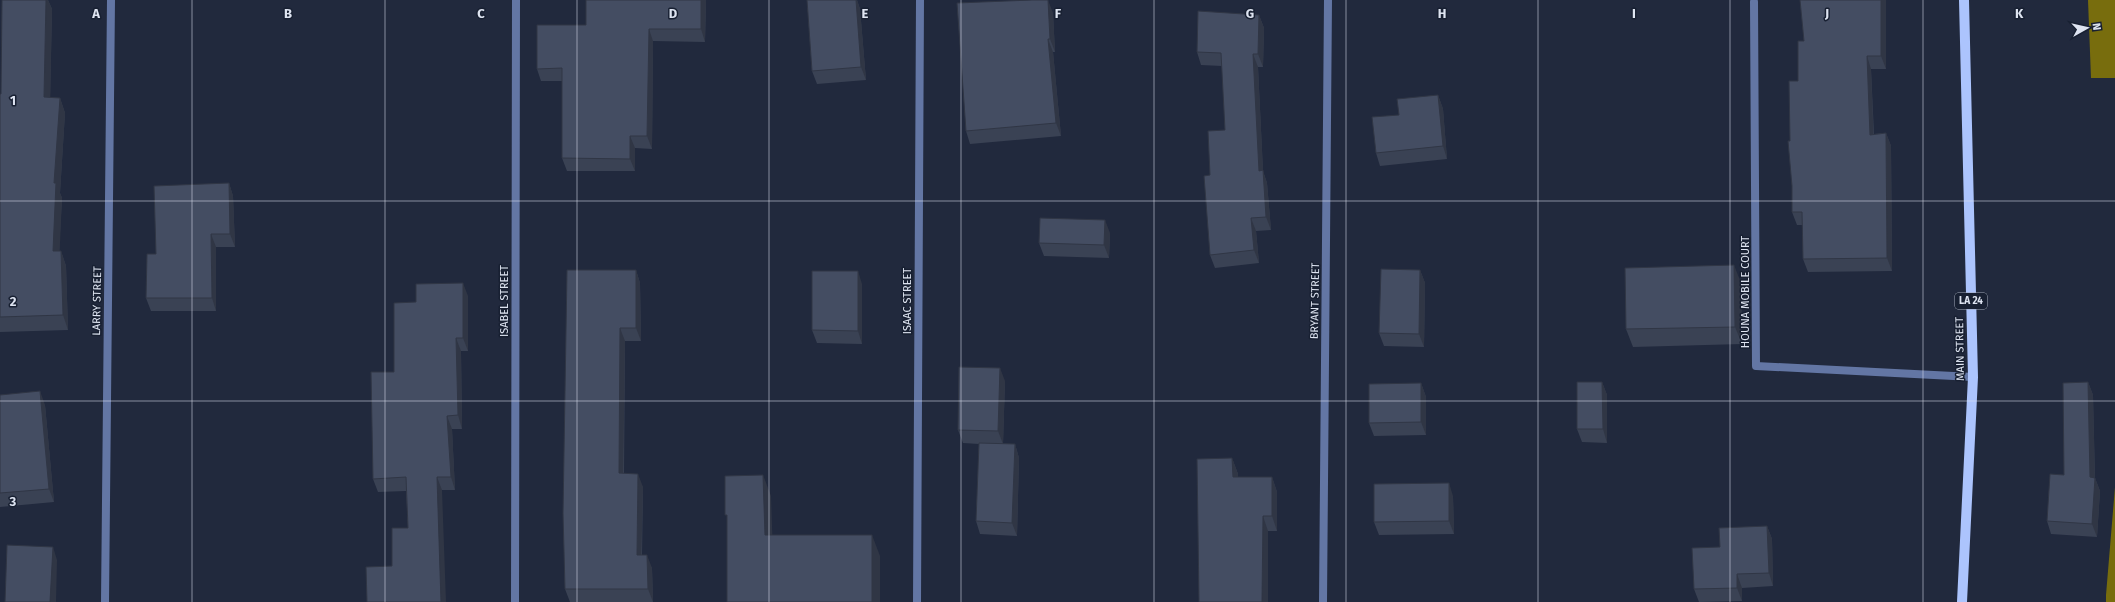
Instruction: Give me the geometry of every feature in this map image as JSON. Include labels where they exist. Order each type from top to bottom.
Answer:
[{"type":"main road","name":"MAIN STREET","points":[[1962,602],[1973,377],[1964,0]]},
{"type":"street","name":"LARRY STREET","points":[[105,602],[111,0]]},
{"type":"street","name":"ISABEL STREET","points":[[515,602],[516,0]]},
{"type":"street","name":"ISAAC STREET","points":[[917,602],[920,0]]},
{"type":"street","name":"BRYANT STREET","points":[[1323,602],[1328,0]]},
{"type":"street","name":"HOUNA MOBILE COURT","points":[[1754,2],[1756,366],[1973,377]]},
{"type":"shaded area","points":[[2088,0],[2115,0],[2115,78],[2091,78]]},
{"type":"shaded area","points":[[2115,487],[2115,602],[2106,602],[2106,595]]},
{"type":"building","points":[[2,0],[46,0],[44,97],[60,98],[54,183],[56,183],[53,251],[61,251],[63,315],[0,317],[0,94]]},
{"type":"building","points":[[586,0],[701,0],[701,29],[649,29],[647,136],[630,136],[630,159],[562,158],[562,68],[537,69],[537,25],[586,25]]},
{"type":"building","points":[[807,0],[856,0],[861,67],[812,71]]},
{"type":"building","points":[[1048,0],[1050,39],[1048,39],[1056,123],[966,131],[957,3]]},
{"type":"building","points":[[1800,0],[1881,0],[1881,56],[1867,56],[1870,135],[1886,133],[1887,258],[1803,259],[1802,212],[1792,212],[1792,186],[1788,141],[1790,141],[1789,81],[1798,81],[1798,41],[1804,41]]},
{"type":"building","points":[[1198,11],[1259,15],[1258,54],[1253,54],[1259,171],[1263,170],[1266,217],[1251,218],[1254,250],[1210,255],[1204,176],[1210,175],[1208,131],[1225,130],[1221,53],[1197,52]]},
{"type":"building","points":[[1438,95],[1443,146],[1376,153],[1372,117],[1399,115],[1397,99]]},
{"type":"building","points":[[229,183],[230,234],[211,234],[212,298],[146,298],[147,254],[156,254],[154,186]]},
{"type":"building","points":[[1040,218],[1105,220],[1104,245],[1039,243]]},
{"type":"building","points":[[1734,265],[1735,327],[1626,329],[1625,268]]},
{"type":"building","points":[[1381,269],[1420,270],[1419,334],[1379,333]]},
{"type":"building","points":[[567,270],[636,270],[636,328],[620,328],[619,473],[638,474],[637,555],[647,555],[648,589],[565,589],[563,513]]},
{"type":"building","points":[[812,271],[858,271],[858,331],[812,330]]},
{"type":"building","points":[[463,283],[463,338],[456,338],[458,415],[447,416],[451,477],[437,477],[441,602],[367,602],[366,567],[392,566],[392,528],[408,528],[406,477],[373,479],[371,372],[394,372],[394,303],[416,302],[416,284]]},
{"type":"building","points":[[959,367],[1000,368],[998,431],[958,430]]},
{"type":"building","points":[[1577,382],[1602,382],[1603,429],[1577,429]]},
{"type":"building","points":[[2088,382],[2090,477],[2095,478],[2092,524],[2047,521],[2050,474],[2064,475],[2063,383]]},
{"type":"building","points":[[1421,383],[1421,422],[1369,423],[1369,384]]},
{"type":"building","points":[[40,391],[49,489],[0,493],[0,395]]},
{"type":"building","points":[[979,443],[1015,444],[1012,523],[976,521]]},
{"type":"building","points":[[1232,458],[1233,477],[1272,477],[1272,516],[1263,516],[1262,602],[1199,602],[1197,459]]},
{"type":"building","points":[[763,475],[765,535],[872,535],[872,602],[727,602],[727,515],[725,515],[725,476]]},
{"type":"building","points":[[1449,483],[1449,521],[1374,522],[1374,484]]},
{"type":"building","points":[[1767,526],[1769,573],[1737,574],[1737,588],[1694,589],[1692,548],[1720,547],[1719,528]]},
{"type":"building","points":[[7,545],[53,547],[50,602],[5,602]]}]
